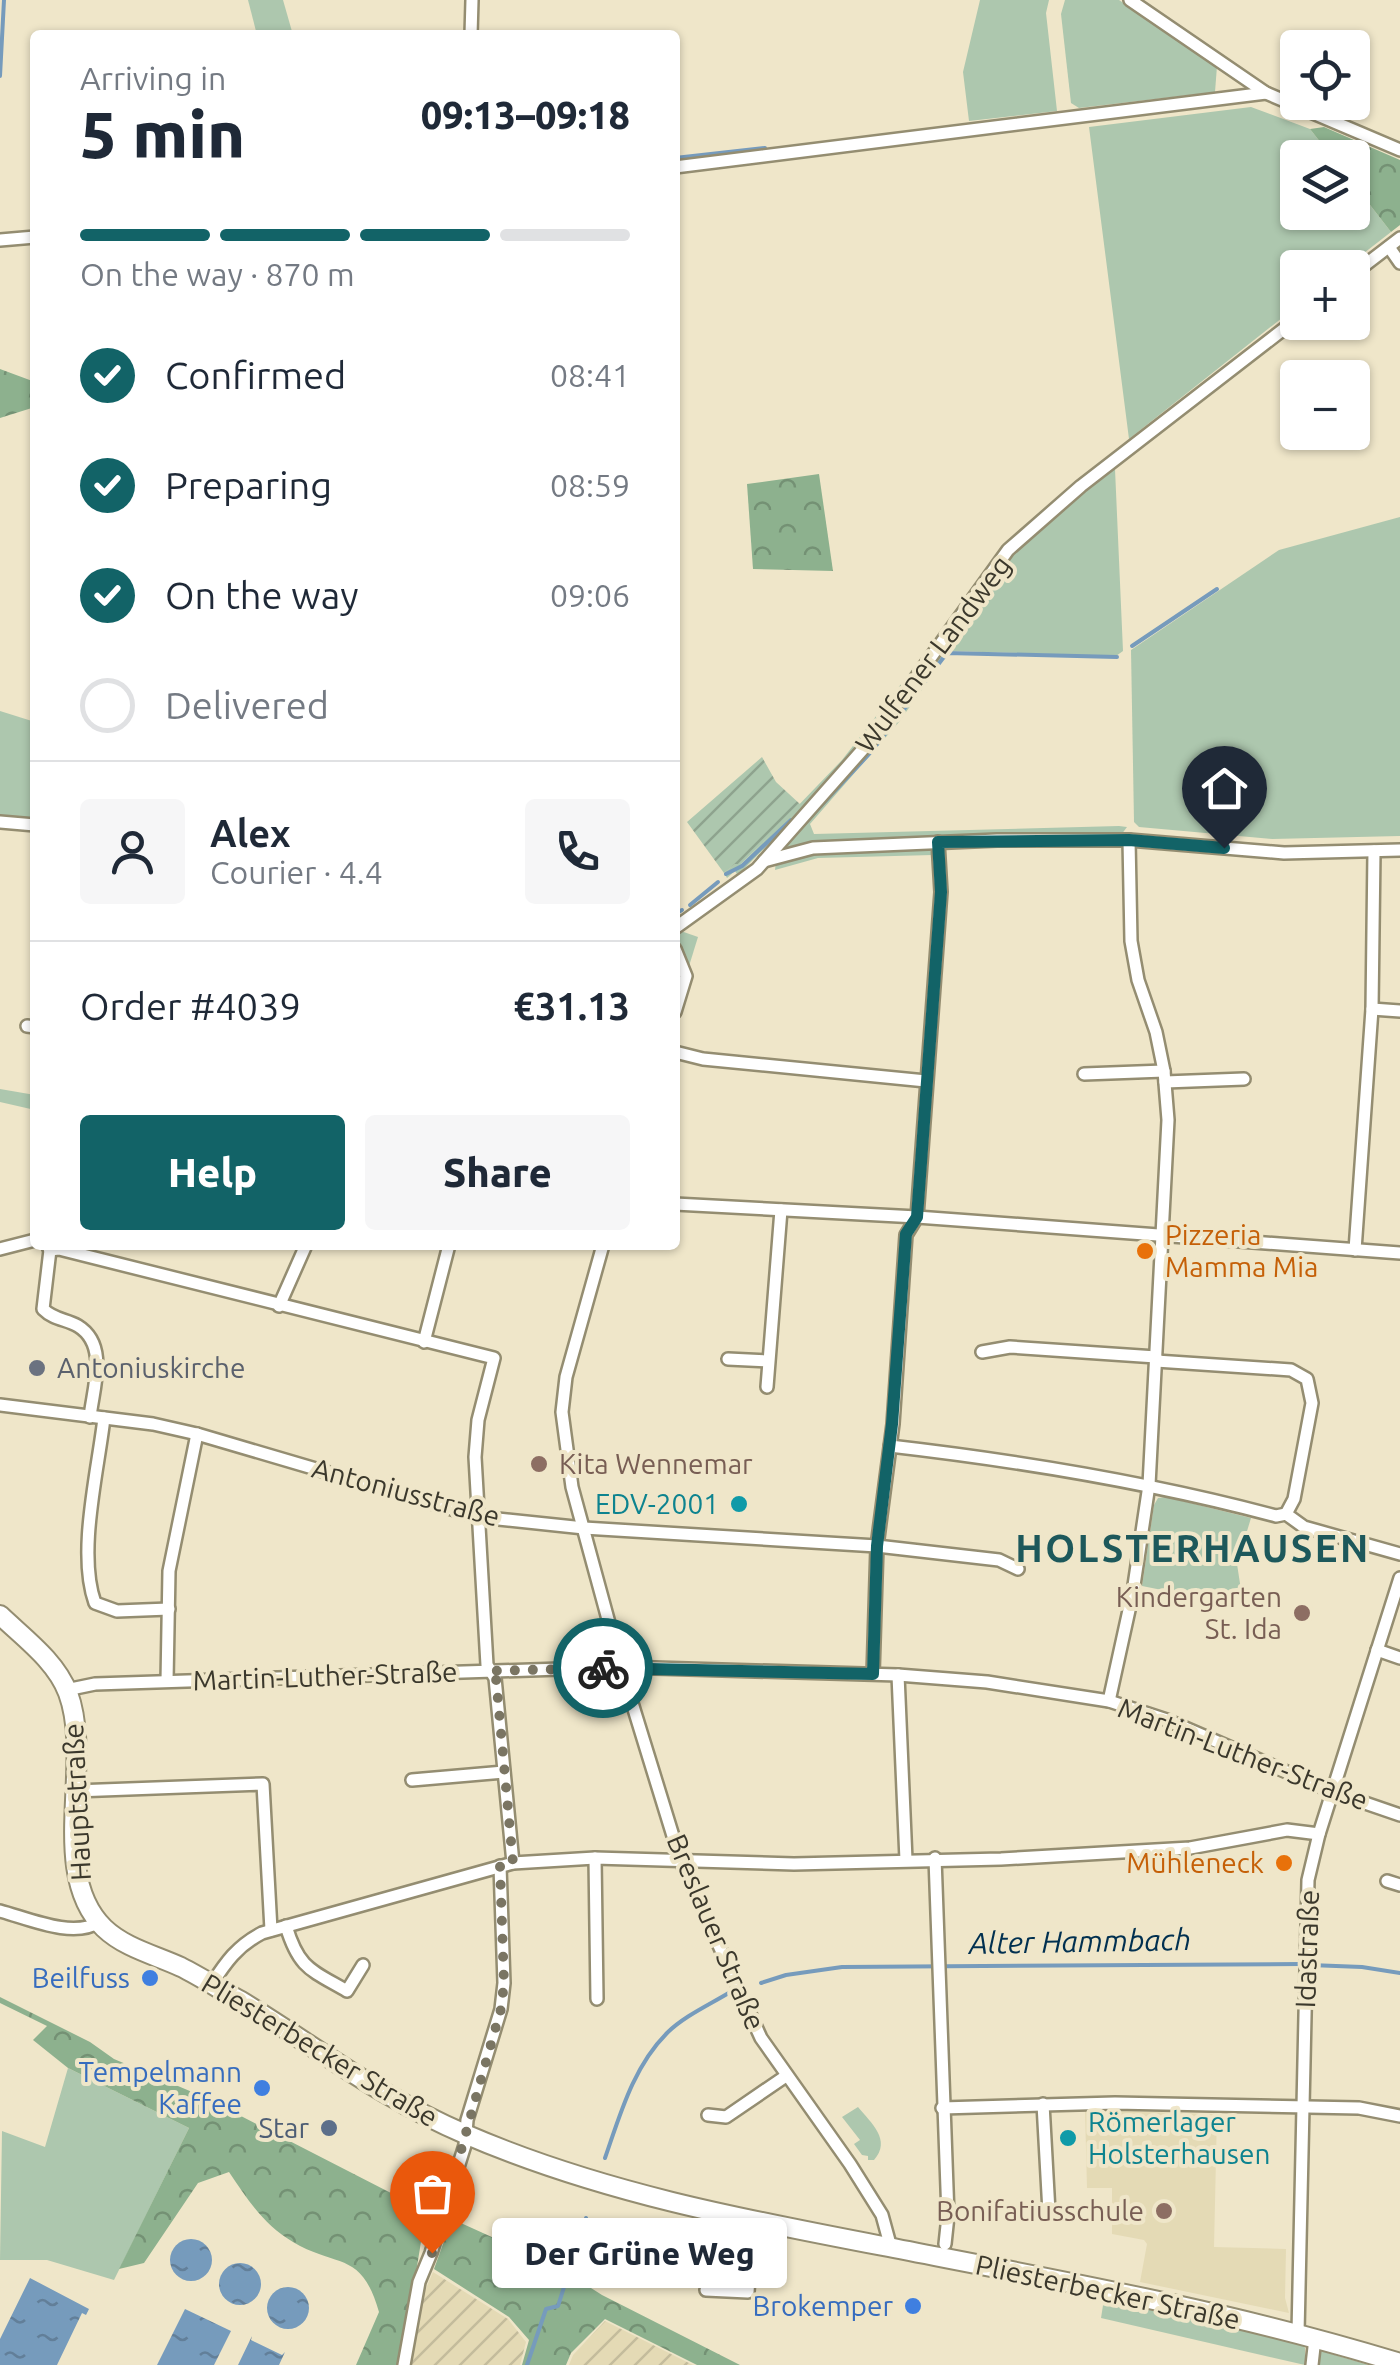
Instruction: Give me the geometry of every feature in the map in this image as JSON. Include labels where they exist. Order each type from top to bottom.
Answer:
[{"type":"main road","name":"Hauptstraße","points":[[0,1615],[50,1664],[66,1690],[74,1720],[78,1885],[99,1922],[120,1940]]},
{"type":"main road","name":"Pliesterbecker Straße","points":[[120,1940],[211,1985],[394,2099],[465,2135],[647,2197],[754,2222],[1168,2302],[1400,2363]]},
{"type":"street","points":[[472,0],[472,30]]},
{"type":"street","points":[[1130,0],[1266,93],[1400,150]]},
{"type":"street","points":[[680,166],[1266,93]]},
{"type":"street","points":[[0,240],[30,237]]},
{"type":"street","points":[[1370,262],[1400,238]]},
{"type":"street","points":[[1388,248],[1400,263]]},
{"type":"street","name":"Wulfener Landweg","points":[[680,924],[764,861],[872,739],[1008,550],[1081,486],[1280,332]]},
{"type":"street","points":[[0,822],[30,824]]},
{"type":"street","points":[[764,861],[812,848],[938,842],[1129,840],[1270,852],[1400,850]]},
{"type":"street","points":[[1110,1701],[1133,1592],[1149,1485],[1168,1120],[1165,1076],[1134,962],[1128,894],[1129,840]]},
{"type":"street","points":[[873,1674],[877,1546],[890,1446],[906,1234],[917,1217],[941,892],[938,842]]},
{"type":"street","points":[[1354,1250],[1372,1009],[1374,851]]},
{"type":"street","points":[[680,961],[686,976],[680,996]]},
{"type":"street","points":[[1372,1009],[1400,1010]]},
{"type":"street","points":[[680,1053],[703,1059],[926,1081]]},
{"type":"street","points":[[1084,1074],[1244,1079]]},
{"type":"street","points":[[680,1204],[917,1217],[1400,1253]]},
{"type":"street","points":[[767,1386],[781,1210]]},
{"type":"street","points":[[0,1250],[30,1241]]},
{"type":"street","points":[[48,1250],[43,1309],[52,1318],[76,1325],[89,1335],[95,1347],[98,1363],[90,1416]]},
{"type":"street","points":[[63,1250],[494,1358],[477,1439],[487,1664],[496,1678],[504,1772],[504,1983],[501,2009],[432,2253],[419,2282],[404,2365]]},
{"type":"street","points":[[279,1306],[304,1250]]},
{"type":"street","points":[[424,1342],[447,1250]]},
{"type":"street","name":"Breslauer Straße","points":[[602,1250],[566,1377],[563,1432],[570,1478],[622,1667],[680,1862],[761,2038],[882,2215],[891,2248]]},
{"type":"street","points":[[982,1352],[1010,1347],[1291,1370],[1307,1379],[1312,1404],[1294,1500],[1286,1514]]},
{"type":"street","points":[[728,1358],[768,1361]]},
{"type":"street","name":"Antoniusstraße","points":[[0,1405],[196,1434],[479,1517],[584,1528],[877,1546],[998,1560],[1018,1569]]},
{"type":"street","points":[[104,1418],[90,1531],[90,1588],[95,1603],[108,1609],[169,1610]]},
{"type":"street","points":[[167,1682],[169,1571],[196,1434]]},
{"type":"street","points":[[890,1446],[1018,1461],[1149,1485],[1276,1516],[1286,1514],[1304,1527],[1400,1554]]},
{"type":"street","name":"Idastraße","points":[[1312,2365],[1307,2336],[1301,2108],[1308,1880],[1400,1578]]},
{"type":"street","points":[[1377,1650],[1400,1658]]},
{"type":"street","name":"Martin-Luther-Straße","points":[[66,1690],[95,1684],[622,1667],[898,1675],[1015,1684],[1110,1701],[1167,1720],[1333,1792],[1400,1814]]},
{"type":"street","points":[[898,1675],[906,1860]]},
{"type":"street","points":[[412,1780],[504,1772]]},
{"type":"street","points":[[75,1791],[263,1784],[271,1930]]},
{"type":"street","points":[[211,1985],[243,1943],[271,1930],[507,1864],[595,1858],[794,1864],[1001,1859],[1190,1848],[1287,1830],[1319,1834]]},
{"type":"street","points":[[595,1858],[598,1999]]},
{"type":"street","points":[[935,1858],[948,2216],[945,2244]]},
{"type":"street","points":[[1386,1881],[1400,1885]]},
{"type":"street","points":[[0,1911],[75,1928],[91,1928],[99,1922]]},
{"type":"street","points":[[286,1926],[294,1952],[304,1965],[347,1991],[363,1965]]},
{"type":"street","points":[[708,2114],[726,2117],[786,2076]]},
{"type":"street","points":[[942,2108],[1115,2103],[1360,2108],[1400,2116]]},
{"type":"street","points":[[1044,2104],[1048,2212]]},
{"type":"street","points":[[706,2290],[748,2292],[754,2222]]},
{"type":"shaded area","name":"Bonifatiusschule","points":[[1085,2110],[1217,2114],[1214,2247],[1286,2249],[1285,2298],[1289,2313],[1140,2282],[1147,2244],[1144,2240],[1112,2234],[1112,2188],[1087,2188]]},
{"type":"shaded area","points":[[433,2272],[508,2319],[526,2342],[520,2365],[410,2365],[424,2293]]},
{"type":"shaded area","points":[[605,2321],[693,2365],[569,2365],[573,2355]]},
{"type":"green space","points":[[248,0],[283,0],[292,30],[256,30]]},
{"type":"green space","points":[[980,0],[1049,0],[1046,13],[1057,111],[969,121],[963,72]]},
{"type":"green space","points":[[1065,0],[1119,0],[1217,66],[1215,92],[1079,108],[1071,103],[1061,14]]},
{"type":"green space","points":[[1251,107],[1310,129],[1319,140],[1280,140],[1280,230],[1370,230],[1370,205],[1391,232],[1368,250],[1280,250],[1280,319],[1129,439],[1089,127]]},
{"type":"green space","points":[[1324,127],[1354,140],[1319,140],[1310,129]]},
{"type":"green space","points":[[1370,147],[1400,160],[1400,225],[1391,232],[1370,205]]},
{"type":"green space","points":[[0,369],[30,380],[30,409],[0,418]]},
{"type":"green space","points":[[1115,469],[1123,651],[1116,656],[949,651],[899,722],[810,824],[814,834],[1127,827],[1121,835],[774,854],[891,722],[1015,552]]},
{"type":"green space","points":[[819,474],[833,571],[753,569],[747,484]]},
{"type":"green space","points":[[1400,517],[1400,836],[1272,839],[1139,827],[1134,822],[1131,650],[1279,550]]},
{"type":"green space","points":[[929,648],[934,651],[913,681],[843,766],[742,871],[727,878],[724,873],[735,864],[742,864],[842,760]]},
{"type":"green space","points":[[0,711],[30,720],[30,820],[0,818]]},
{"type":"green space","points":[[762,757],[776,782],[801,805],[741,864],[724,873],[687,822]]},
{"type":"green space","points":[[928,847],[933,855],[818,858],[775,870],[776,862],[815,852]]},
{"type":"green space","points":[[680,931],[698,937],[689,966],[680,954]]},
{"type":"green space","points":[[0,1089],[30,1094],[30,1109],[0,1102]]},
{"type":"green space","points":[[1158,1498],[1251,1518],[1237,1564],[1241,1590],[1233,1608],[1221,1606],[1222,1602],[1142,1586],[1154,1505]]},
{"type":"green space","points":[[0,1997],[90,2042],[114,2059],[204,2097],[426,2211],[401,2365],[356,2365],[379,2312],[364,2279],[346,2264],[309,2250],[273,2228],[229,2172],[198,2183],[144,2263],[119,2269],[189,2128],[68,2068],[33,2040],[47,2026],[0,2003]]},
{"type":"green space","points":[[68,2068],[189,2128],[114,2280],[47,2260],[0,2260],[2,2131],[45,2147]]},
{"type":"green space","points":[[858,2107],[880,2139],[874,2160],[862,2155],[854,2144],[860,2140],[842,2117]]},
{"type":"green space","points":[[452,2219],[558,2267],[602,2295],[740,2365],[697,2365],[605,2319],[571,2353],[566,2365],[522,2365],[529,2340],[509,2317],[434,2269]]},
{"type":"green space","points":[[1104,2299],[1302,2344],[1305,2365],[1101,2318]]},
{"type":"green space","points":[[1321,2351],[1369,2365],[1317,2365]]},
{"type":"water","points":[[191,2239],[206,2245],[212,2260],[206,2275],[191,2281],[176,2275],[170,2260],[176,2245]]},
{"type":"water","points":[[240,2263],[255,2269],[261,2284],[255,2299],[240,2305],[225,2299],[219,2284],[225,2269]]},
{"type":"water","points":[[30,2278],[89,2309],[86,2315],[82,2313],[57,2365],[0,2365],[0,2339]]},
{"type":"water","points":[[288,2287],[303,2293],[309,2308],[303,2323],[288,2329],[273,2323],[267,2308],[273,2293]]},
{"type":"water","points":[[185,2309],[231,2331],[214,2365],[157,2365]]},
{"type":"water","points":[[252,2336],[251,2340],[282,2355],[285,2352],[279,2365],[238,2365]]},
{"type":"waterway","points":[[0,76],[4,0]]},
{"type":"waterway","points":[[680,157],[765,148]]},
{"type":"waterway","points":[[1132,646],[1217,589]]},
{"type":"waterway","points":[[805,823],[871,752],[947,653],[1117,657]]},
{"type":"waterway","points":[[726,874],[742,866],[791,820]]},
{"type":"waterway","points":[[690,905],[718,882]]},
{"type":"waterway","name":"Alter Hammbach","points":[[761,1983],[786,1975],[842,1967],[1301,1964]]},
{"type":"waterway","name":"Alter Hammbach","points":[[1310,1965],[1400,1973]]},
{"type":"waterway","name":"Alter Hammbach","points":[[605,2158],[629,2092],[655,2046],[681,2021],[732,1991]]},
{"type":"waterway","name":"Alter Hammbach","points":[[527,2365],[546,2309],[558,2306],[586,2218]]},
{"type":"way so far","points":[[432,2253],[465,2145],[467,2120],[501,2009],[504,1983],[500,1866],[513,1863],[496,1678],[490,1671],[603,1668]]},
{"type":"place","name":"Pizzeria Mamma Mia","points":[[1145,1251]]},
{"type":"place","name":"Antoniuskirche","points":[[37,1368]]},
{"type":"place","name":"Kita Wennemar","points":[[539,1464]]},
{"type":"place","name":"EDV-2001","points":[[739,1504]]},
{"type":"place","name":"Kindergarten St. Ida","points":[[1302,1613]]},
{"type":"place","name":"Mühleneck","points":[[1284,1863]]},
{"type":"place","name":"Beilfuss","points":[[150,1978]]},
{"type":"place","name":"Tempelmann Kaffee","points":[[262,2088]]},
{"type":"place","name":"Star","points":[[329,2128]]},
{"type":"place","name":"Römerlager Holsterhausen","points":[[1068,2138]]},
{"type":"place","name":"Bonifatiusschule","points":[[1164,2211]]},
{"type":"place","name":"Der Grüne Weg","points":[[432,2253]]},
{"type":"place","name":"Brokemper","points":[[913,2306]]},
{"type":"district","name":"HOLSTERHAUSEN","points":[[1193,1549]]},
{"type":"route","points":[[603,1668],[873,1674],[877,1546],[892,1424],[906,1234],[917,1217],[941,892],[938,842],[1129,840],[1224,848]]}]
